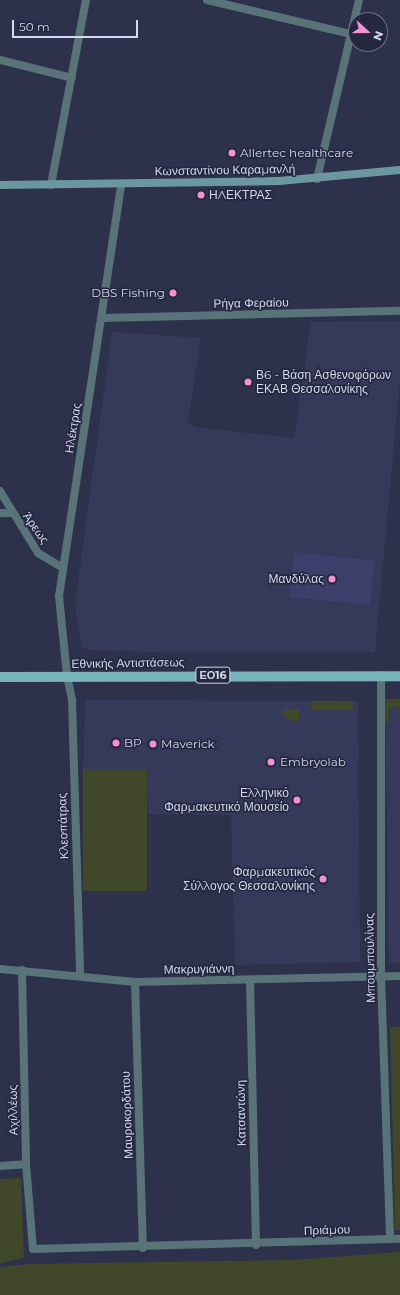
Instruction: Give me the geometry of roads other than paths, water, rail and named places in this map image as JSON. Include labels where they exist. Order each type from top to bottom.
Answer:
[{"type":"main road","name":"Κωνσταντίνου Καραμανλή","points":[[0,185],[121,184],[317,179],[400,170]]},
{"type":"main road","name":"Εθνικής Αντιστάσεως","points":[[0,677],[400,676]]},
{"type":"street","points":[[51,185],[86,0]]},
{"type":"street","points":[[209,0],[348,33]]},
{"type":"street","points":[[356,12],[359,0]]},
{"type":"street","points":[[317,179],[348,47]]},
{"type":"street","points":[[0,60],[72,78]]},
{"type":"street","name":"Ηλέκτρας","points":[[67,676],[59,611],[63,568],[103,318],[121,184]]},
{"type":"street","name":"Ρήγα Φεραίου","points":[[103,318],[400,311]]},
{"type":"street","name":"Άρεως","points":[[0,491],[10,513],[38,553],[63,568]]},
{"type":"street","points":[[0,513],[10,513]]},
{"type":"street","name":"Μπουμπουλίνας","points":[[381,675],[381,977],[390,1239]]},
{"type":"street","name":"Κλεοπάτρας","points":[[67,676],[72,700],[80,976]]},
{"type":"street","name":"Μακρυγιάννη","points":[[0,969],[135,982],[400,976]]},
{"type":"street","name":"Αχιλλέως","points":[[22,970],[26,1164],[33,1248]]},
{"type":"street","name":"Κατσαντώνη","points":[[250,980],[256,1245]]},
{"type":"street","name":"Μαυροκορδάτου","points":[[135,982],[143,1248]]},
{"type":"street","points":[[0,1166],[26,1164]]},
{"type":"street","name":"Πριάμου","points":[[33,1248],[143,1248],[400,1239]]},
{"type":"place","name":"Allertec healthcare","points":[[232,153]]},
{"type":"place","name":"ΗΛΕΚΤΡΑΣ","points":[[201,195]]},
{"type":"place","name":"DBS Fishing","points":[[173,293]]},
{"type":"place","name":"Β6 - Βάση Ασθενοφόρων ΕΚΑΒ Θεσσαλονίκης","points":[[248,382]]},
{"type":"place","name":"Μανδύλας","points":[[332,579]]},
{"type":"place","name":"BP","points":[[116,743]]},
{"type":"place","name":"Maverick","points":[[153,744]]},
{"type":"place","name":"Embryolab","points":[[271,762]]},
{"type":"place","name":"Ελληνικό Φαρμακευτικό Μουσείο","points":[[297,800]]},
{"type":"place","name":"Φαρμακευτικός Σύλλογος Θεσσαλονίκης","points":[[323,879]]}]
